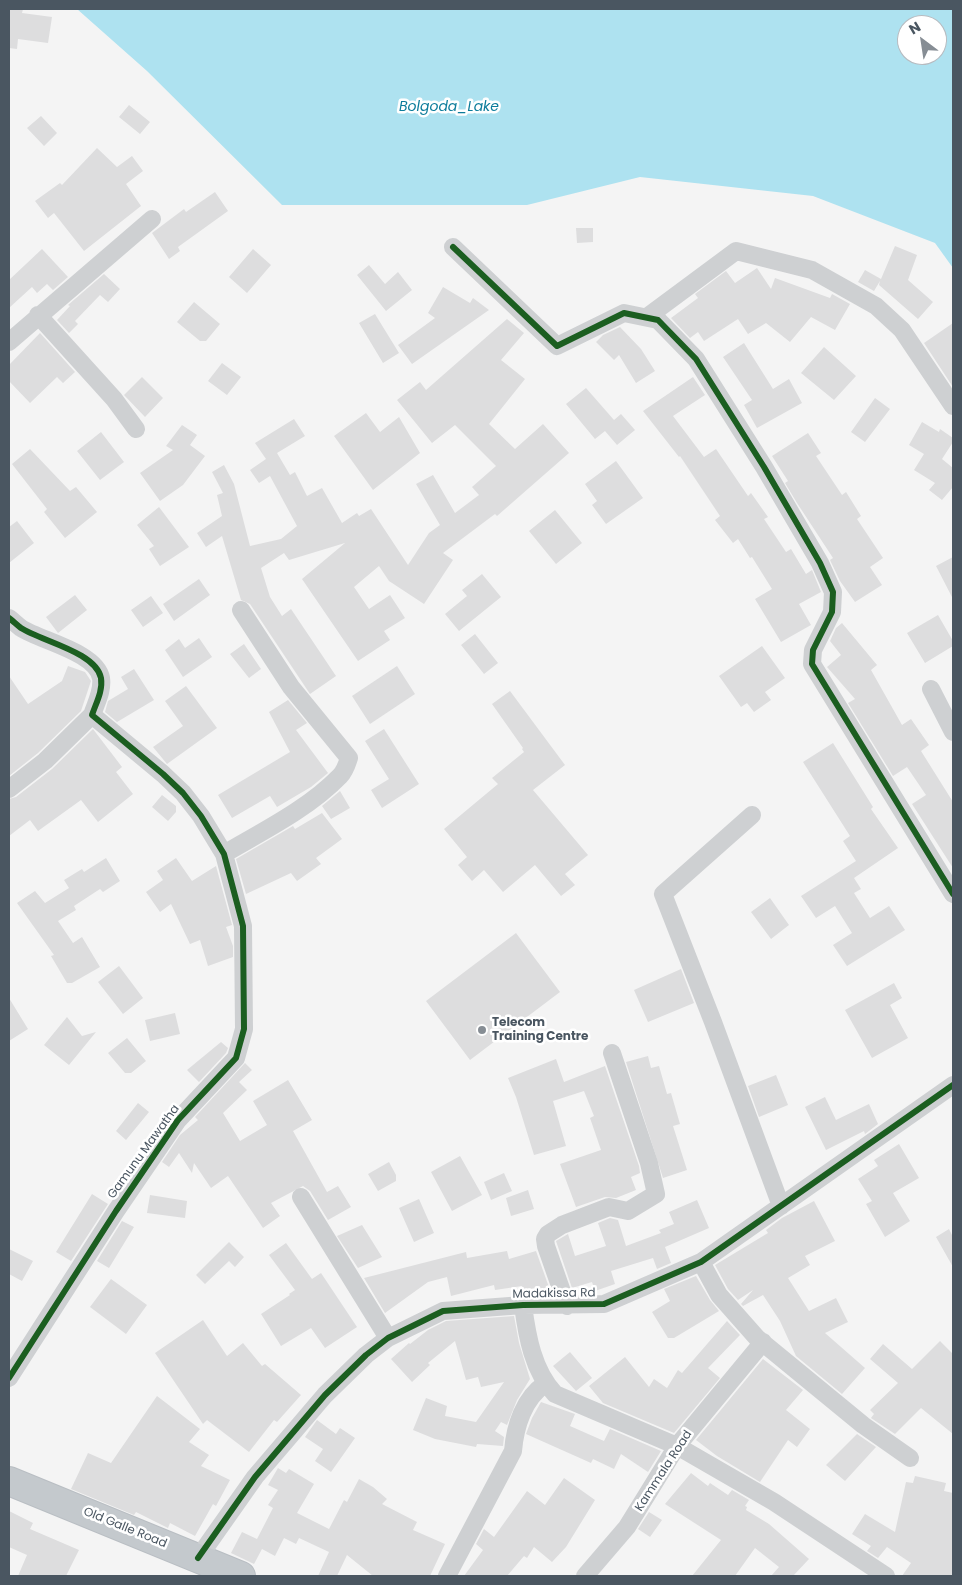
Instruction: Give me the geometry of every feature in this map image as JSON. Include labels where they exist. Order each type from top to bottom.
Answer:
[{"type":"highway","name":"Old Galle Road","points":[[9,1481],[240,1576]]},
{"type":"street","points":[[9,342],[152,218]]},
{"type":"street","points":[[453,247],[557,346],[624,313],[658,320],[696,359],[764,467],[820,563],[833,592],[832,612],[813,650],[812,664],[953,894]]},
{"type":"street","points":[[647,317],[736,251],[812,270],[876,306],[902,330],[953,406]]},
{"type":"street","points":[[38,315],[114,399],[136,429]]},
{"type":"street","points":[[224,854],[309,802],[342,774],[350,758],[291,687],[241,610]]},
{"type":"street","points":[[9,618],[22,628],[84,658],[97,668],[101,691],[92,715],[45,761],[9,790]]},
{"type":"street","points":[[930,690],[953,732]]},
{"type":"street","name":"Gamunu Mawatha","points":[[9,1378],[116,1211],[178,1120],[236,1058],[244,1029],[243,926],[224,854],[201,816],[183,794],[163,774],[92,715]]},
{"type":"street","points":[[752,815],[663,894],[713,1022],[780,1206]]},
{"type":"street","points":[[567,1306],[546,1246],[545,1238],[548,1234],[562,1226],[609,1207],[628,1211],[656,1194],[649,1163],[612,1053]]},
{"type":"street","name":"Madakissa Rd","points":[[198,1558],[255,1477],[325,1395],[366,1355],[388,1338],[443,1310],[523,1305],[567,1306],[604,1304],[701,1262],[953,1085]]},
{"type":"street","points":[[301,1198],[388,1338]]},
{"type":"street","points":[[701,1262],[719,1295],[763,1342],[863,1425],[910,1458]]},
{"type":"street","points":[[523,1305],[527,1337],[545,1384],[555,1394],[678,1446],[774,1502],[886,1576]]},
{"type":"street","name":"Kammala Road","points":[[585,1576],[628,1527],[678,1446],[763,1342]]},
{"type":"street","points":[[447,1576],[513,1450],[514,1432],[523,1410],[534,1391],[545,1384]]},
{"type":"water","name":"Bolgoda_Lake","points":[[77,9],[953,9],[953,268],[935,243],[813,196],[640,177],[527,205],[282,205],[147,71]]},
{"type":"building","points":[[9,9],[23,9],[22,13],[52,17],[48,43],[18,39],[17,49],[9,48]]},
{"type":"building","points":[[129,105],[150,122],[140,134],[119,117]]},
{"type":"building","points":[[41,116],[57,133],[44,146],[27,128]]},
{"type":"building","points":[[97,148],[117,167],[132,156],[143,171],[126,184],[141,206],[84,251],[54,213],[48,218],[35,201],[60,183],[62,185]]},
{"type":"building","points":[[215,192],[228,211],[178,247],[180,251],[169,259],[152,233],[184,209],[186,212]]},
{"type":"building","points":[[576,228],[593,228],[593,242],[577,243]]},
{"type":"building","points":[[895,246],[917,255],[908,280],[933,302],[918,319],[879,285],[880,281],[874,291],[858,282],[865,270],[881,279]]},
{"type":"building","points":[[42,249],[68,277],[53,290],[47,284],[37,293],[32,287],[9,308],[9,280]]},
{"type":"building","points":[[253,249],[271,265],[247,293],[229,277]]},
{"type":"building","points":[[369,265],[385,284],[398,272],[412,290],[386,311],[357,275]]},
{"type":"building","points":[[757,268],[771,289],[775,278],[830,298],[832,294],[850,304],[835,330],[811,317],[790,342],[766,323],[748,334],[738,319],[704,341],[698,332],[690,338],[671,318],[698,298],[695,294],[726,271],[735,283]]},
{"type":"building","points":[[104,274],[120,289],[108,302],[100,295],[75,321],[78,324],[69,333],[57,320],[70,306],[68,305]]},
{"type":"building","points":[[443,287],[470,303],[473,298],[489,310],[412,364],[398,345],[435,318],[428,313]]},
{"type":"building","points":[[194,302],[220,324],[206,341],[200,341],[177,322]]},
{"type":"building","points":[[375,314],[399,353],[383,363],[359,323]]},
{"type":"building","points":[[507,319],[524,333],[501,360],[525,379],[489,424],[515,449],[543,424],[569,453],[497,516],[495,514],[443,553],[453,560],[424,604],[389,581],[379,566],[354,587],[369,609],[390,595],[405,618],[384,631],[390,640],[358,661],[302,579],[345,543],[289,560],[284,553],[261,568],[270,597],[282,616],[291,609],[336,676],[310,694],[250,604],[241,600],[222,536],[206,547],[197,533],[222,516],[217,495],[223,493],[212,472],[224,465],[234,484],[250,546],[281,539],[297,526],[270,476],[259,483],[250,470],[266,459],[255,443],[294,419],[305,436],[277,453],[290,475],[295,472],[307,496],[322,488],[342,523],[357,513],[359,516],[371,509],[408,565],[429,533],[440,525],[416,484],[433,475],[455,513],[479,495],[472,487],[496,466],[455,425],[432,443],[397,400],[420,382],[426,390]]},
{"type":"building","points":[[953,323],[953,387],[924,343]]},
{"type":"building","points":[[620,327],[641,349],[655,371],[636,383],[619,355],[614,360],[596,342],[603,335]]},
{"type":"building","points":[[40,333],[75,372],[63,383],[57,377],[30,403],[9,381],[9,365]]},
{"type":"building","points":[[744,343],[773,389],[789,379],[802,403],[757,428],[744,405],[752,400],[723,357]]},
{"type":"building","points":[[824,347],[856,376],[834,400],[801,373]]},
{"type":"building","points":[[222,363],[241,377],[227,395],[208,381]]},
{"type":"building","points":[[142,377],[163,398],[145,417],[124,395]]},
{"type":"building","points":[[693,377],[705,395],[673,416],[704,457],[716,449],[748,496],[751,493],[768,517],[764,519],[786,552],[791,549],[806,574],[812,570],[821,592],[799,604],[811,625],[781,642],[755,599],[772,589],[738,539],[733,543],[715,520],[720,516],[680,456],[643,411]]},
{"type":"building","points":[[586,388],[614,420],[621,414],[635,430],[617,445],[605,431],[595,439],[566,404]]},
{"type":"building","points":[[875,398],[890,409],[865,442],[851,432]]},
{"type":"building","points":[[366,413],[380,432],[399,417],[420,453],[373,490],[334,436]]},
{"type":"building","points":[[922,422],[939,432],[940,429],[953,438],[953,442],[942,459],[953,468],[953,487],[942,500],[929,490],[935,483],[914,470],[924,454],[909,445]]},
{"type":"building","points":[[182,425],[197,435],[190,445],[205,456],[183,485],[160,501],[140,473],[173,450],[166,446]]},
{"type":"building","points":[[101,432],[124,462],[100,480],[77,451]]},
{"type":"building","points":[[808,433],[821,453],[816,456],[842,495],[846,492],[861,516],[857,519],[883,558],[870,567],[882,585],[855,602],[840,581],[830,560],[833,558],[785,483],[788,481],[772,456]]},
{"type":"building","points":[[30,449],[70,491],[76,487],[97,512],[65,538],[44,512],[47,509],[12,464]]},
{"type":"building","points":[[616,461],[643,498],[606,524],[592,505],[597,501],[585,484]]},
{"type":"building","points":[[159,507],[189,547],[160,566],[149,549],[154,546],[137,525]]},
{"type":"building","points":[[555,510],[582,543],[556,564],[529,531]]},
{"type":"building","points":[[17,521],[34,543],[9,563],[9,527]]},
{"type":"building","points":[[953,557],[953,599],[936,566]]},
{"type":"building","points":[[482,574],[501,597],[459,631],[445,614],[467,596],[462,590]]},
{"type":"building","points":[[199,579],[210,595],[174,621],[163,604]]},
{"type":"building","points":[[75,595],[87,610],[58,633],[46,617]]},
{"type":"building","points":[[151,596],[163,613],[143,627],[131,610]]},
{"type":"building","points":[[938,615],[953,641],[953,646],[925,663],[907,633]]},
{"type":"building","points":[[842,623],[877,665],[871,670],[902,725],[911,719],[929,745],[921,751],[953,802],[953,868],[912,804],[926,795],[907,767],[893,776],[848,703],[855,699],[827,667],[841,655],[830,641],[836,628]]},
{"type":"building","points":[[475,634],[498,663],[484,674],[461,645]]},
{"type":"building","points":[[199,638],[212,657],[183,677],[165,650],[179,639],[185,648]]},
{"type":"building","points":[[244,644],[261,669],[249,678],[230,654]]},
{"type":"building","points":[[762,646],[785,678],[765,692],[771,700],[754,712],[747,703],[741,707],[719,676]]},
{"type":"building","points":[[68,666],[85,672],[91,681],[81,711],[38,753],[9,776],[9,676],[28,704],[62,681]]},
{"type":"building","points":[[397,666],[415,694],[370,724],[352,696]]},
{"type":"building","points":[[134,669],[154,700],[117,722],[105,712],[108,701],[128,689],[121,677]]},
{"type":"building","points":[[186,686],[217,728],[167,764],[153,747],[183,726],[165,701]]},
{"type":"building","points":[[510,691],[565,765],[533,790],[588,855],[565,874],[575,885],[561,896],[535,865],[503,892],[484,870],[472,881],[458,865],[467,857],[444,829],[498,784],[492,778],[524,752],[492,704]]},
{"type":"building","points":[[288,700],[307,723],[296,730],[328,773],[311,787],[277,807],[270,796],[232,818],[218,795],[290,752],[269,712]]},
{"type":"building","points":[[93,729],[122,767],[116,772],[133,794],[98,822],[81,800],[38,831],[30,820],[9,836],[9,799],[16,797],[52,769]]},
{"type":"building","points":[[384,729],[419,784],[382,808],[371,790],[389,779],[365,741]]},
{"type":"building","points":[[833,743],[873,807],[871,809],[898,848],[854,878],[861,889],[854,893],[870,918],[889,906],[905,930],[847,966],[833,945],[852,933],[835,906],[816,918],[801,896],[856,861],[843,841],[850,836],[803,762]]},
{"type":"building","points":[[340,791],[350,808],[331,819],[322,806]]},
{"type":"building","points":[[162,795],[176,806],[176,812],[168,821],[152,807]]},
{"type":"building","points":[[322,813],[342,839],[316,858],[321,864],[297,881],[291,873],[246,894],[236,859],[293,826],[295,829]]},
{"type":"building","points":[[106,858],[120,881],[103,892],[100,889],[74,906],[76,910],[58,921],[73,943],[82,937],[100,967],[72,983],[67,983],[51,956],[54,955],[17,903],[35,891],[45,903],[69,888],[64,880],[82,869],[84,872]]},
{"type":"building","points":[[176,858],[192,881],[216,866],[232,925],[226,927],[233,946],[233,957],[208,966],[200,940],[190,944],[171,904],[160,912],[146,892],[163,880],[157,871]]},
{"type":"building","points":[[770,898],[789,925],[771,939],[751,912]]},
{"type":"building","points":[[516,933],[560,992],[470,1060],[426,1001]]},
{"type":"building","points":[[119,966],[143,998],[123,1014],[98,982]]},
{"type":"building","points":[[681,969],[694,1003],[648,1022],[634,990]]},
{"type":"building","points":[[894,983],[902,998],[890,1005],[908,1038],[872,1058],[845,1010]]},
{"type":"building","points":[[9,998],[28,1029],[9,1041]]},
{"type":"building","points":[[175,1013],[180,1034],[150,1041],[145,1020]]},
{"type":"building","points":[[67,1017],[82,1036],[96,1032],[69,1065],[44,1045]]},
{"type":"building","points":[[127,1038],[146,1061],[131,1073],[125,1073],[108,1053]]},
{"type":"building","points":[[221,1042],[228,1048],[226,1053],[199,1082],[187,1070]]},
{"type":"building","points":[[648,1056],[651,1068],[659,1066],[667,1094],[671,1093],[680,1124],[673,1126],[687,1170],[663,1178],[626,1062]]},
{"type":"building","points":[[556,1059],[564,1082],[605,1066],[639,1166],[640,1173],[631,1177],[636,1190],[616,1198],[605,1197],[576,1207],[560,1164],[601,1150],[590,1118],[594,1116],[584,1091],[553,1101],[566,1146],[534,1155],[516,1097],[508,1078]]},
{"type":"building","points":[[245,1063],[252,1070],[239,1082],[247,1090],[223,1113],[240,1141],[267,1125],[253,1101],[288,1080],[312,1120],[293,1131],[327,1192],[338,1186],[351,1207],[328,1220],[310,1191],[303,1186],[271,1203],[280,1216],[263,1228],[228,1176],[211,1188],[194,1163],[192,1173],[179,1153],[169,1167],[162,1162],[180,1135],[198,1120],[195,1117]]},
{"type":"building","points":[[776,1075],[788,1105],[759,1117],[748,1086]]},
{"type":"building","points":[[825,1097],[836,1120],[869,1104],[878,1124],[865,1134],[864,1131],[826,1150],[805,1107]]},
{"type":"building","points":[[138,1103],[149,1112],[126,1140],[116,1131]]},
{"type":"building","points":[[899,1144],[919,1178],[893,1193],[910,1221],[885,1237],[866,1204],[872,1201],[858,1179],[878,1166],[874,1160]]},
{"type":"building","points":[[460,1156],[482,1195],[452,1211],[431,1172]]},
{"type":"building","points":[[389,1162],[396,1175],[396,1181],[378,1191],[368,1174]]},
{"type":"building","points":[[504,1173],[512,1191],[491,1200],[484,1182]]},
{"type":"building","points":[[528,1190],[534,1209],[511,1216],[506,1198]]},
{"type":"building","points":[[92,1194],[108,1204],[71,1261],[56,1252]]},
{"type":"building","points":[[150,1195],[187,1201],[185,1218],[147,1213]]},
{"type":"building","points":[[419,1199],[434,1233],[414,1242],[399,1208]]},
{"type":"building","points":[[697,1200],[709,1228],[665,1247],[671,1263],[657,1269],[653,1258],[611,1271],[615,1284],[595,1291],[592,1282],[572,1288],[556,1241],[568,1234],[575,1256],[606,1246],[598,1223],[610,1218],[618,1220],[626,1246],[661,1233],[659,1230],[674,1224],[669,1212]]},
{"type":"building","points":[[814,1201],[835,1241],[805,1256],[810,1265],[788,1278],[809,1311],[836,1298],[848,1322],[825,1333],[865,1368],[842,1394],[796,1356],[780,1321],[763,1295],[743,1306],[741,1304],[753,1290],[738,1300],[728,1289],[715,1265],[768,1233],[766,1230],[782,1218]]},
{"type":"building","points":[[122,1221],[134,1227],[109,1268],[97,1261]]},
{"type":"building","points":[[362,1225],[382,1257],[358,1268],[337,1236]]},
{"type":"building","points":[[949,1229],[953,1237],[953,1267],[936,1237]]},
{"type":"building","points":[[229,1242],[244,1257],[235,1267],[229,1261],[205,1284],[196,1275]]},
{"type":"building","points":[[286,1243],[312,1279],[321,1273],[357,1327],[325,1348],[311,1328],[281,1346],[261,1314],[295,1290],[269,1255]]},
{"type":"building","points":[[9,1249],[33,1261],[22,1281],[9,1274]]},
{"type":"building","points":[[507,1251],[509,1259],[536,1251],[550,1290],[537,1294],[524,1294],[522,1286],[495,1290],[494,1285],[451,1296],[447,1277],[428,1282],[385,1313],[364,1278],[466,1252],[467,1258]]},
{"type":"building","points":[[696,1276],[719,1311],[674,1338],[668,1338],[652,1312],[670,1301],[664,1289]]},
{"type":"building","points":[[111,1279],[147,1305],[126,1334],[90,1307]]},
{"type":"building","points":[[514,1316],[519,1343],[530,1379],[517,1400],[507,1425],[501,1422],[495,1431],[504,1437],[503,1446],[477,1444],[476,1447],[435,1439],[413,1430],[426,1398],[447,1406],[445,1416],[476,1422],[504,1382],[481,1387],[478,1377],[466,1380],[455,1341],[428,1363],[430,1365],[412,1382],[391,1359],[409,1343],[446,1321]]},
{"type":"building","points":[[203,1320],[227,1356],[243,1343],[262,1366],[265,1364],[301,1395],[277,1422],[274,1420],[249,1452],[207,1420],[203,1424],[155,1353]]},
{"type":"building","points":[[727,1321],[740,1335],[708,1368],[720,1378],[674,1433],[603,1403],[589,1386],[625,1357],[649,1387],[654,1379],[667,1388],[678,1370],[682,1373]]},
{"type":"building","points":[[940,1341],[953,1354],[953,1434],[921,1408],[895,1434],[871,1418],[874,1414],[870,1410],[898,1383],[870,1359],[883,1344],[912,1369]]},
{"type":"building","points":[[570,1352],[592,1378],[576,1391],[553,1366]]},
{"type":"building","points":[[763,1359],[803,1390],[786,1410],[810,1429],[797,1447],[788,1440],[760,1482],[717,1456],[696,1440]]},
{"type":"building","points":[[157,1396],[200,1429],[189,1442],[209,1455],[201,1466],[230,1480],[216,1506],[213,1504],[195,1536],[170,1523],[168,1528],[136,1512],[134,1515],[71,1489],[88,1453],[111,1463]]},
{"type":"building","points":[[541,1402],[575,1414],[570,1426],[604,1441],[610,1429],[661,1451],[648,1472],[621,1454],[614,1469],[593,1459],[591,1463],[526,1434]]},
{"type":"building","points":[[317,1420],[336,1434],[340,1428],[355,1438],[331,1472],[315,1461],[323,1449],[305,1437]]},
{"type":"building","points":[[857,1434],[876,1447],[845,1481],[826,1465]]},
{"type":"building","points":[[278,1468],[286,1473],[289,1469],[314,1484],[297,1513],[329,1529],[344,1500],[347,1502],[359,1479],[373,1487],[387,1499],[382,1504],[417,1522],[413,1530],[445,1544],[430,1576],[373,1576],[347,1555],[337,1576],[318,1576],[329,1552],[299,1538],[296,1544],[284,1538],[275,1556],[262,1549],[254,1564],[231,1553],[242,1532],[257,1539],[273,1508],[268,1505],[278,1490],[268,1485]]},
{"type":"building","points":[[691,1473],[708,1486],[710,1483],[728,1495],[732,1490],[749,1500],[745,1506],[747,1507],[746,1510],[769,1524],[809,1559],[793,1576],[771,1576],[779,1567],[755,1548],[735,1576],[692,1576],[721,1540],[665,1504]]},
{"type":"building","points":[[915,1476],[946,1483],[944,1491],[953,1493],[953,1576],[902,1576],[911,1563],[887,1547],[878,1558],[867,1551],[871,1546],[852,1534],[865,1514],[895,1532],[906,1482],[913,1483]]},
{"type":"building","points":[[564,1478],[595,1500],[566,1547],[552,1562],[534,1547],[527,1558],[524,1556],[507,1576],[464,1576],[483,1550],[476,1544],[484,1529],[494,1537],[527,1491],[545,1505]]},
{"type":"building","points":[[9,1511],[33,1523],[30,1529],[79,1550],[66,1576],[18,1576],[27,1555],[9,1547]]},
{"type":"building","points":[[649,1512],[662,1520],[650,1537],[638,1529]]},
{"type":"cycle path","points":[[453,247],[557,346],[624,313],[658,320],[696,359],[764,467],[820,563],[833,592],[832,612],[813,650],[812,664],[953,894]]},
{"type":"cycle path","points":[[9,618],[30,633],[79,654],[97,669],[101,678],[101,688],[92,715],[183,793],[201,816],[224,854],[243,926],[244,1029],[236,1058],[178,1120],[116,1211],[9,1378]]},
{"type":"cycle path","points":[[198,1558],[255,1477],[325,1395],[366,1355],[388,1338],[443,1311],[523,1305],[604,1304],[701,1262],[953,1085]]},
{"type":"place","name":"Telecom Training Centre","points":[[482,1030]]}]
